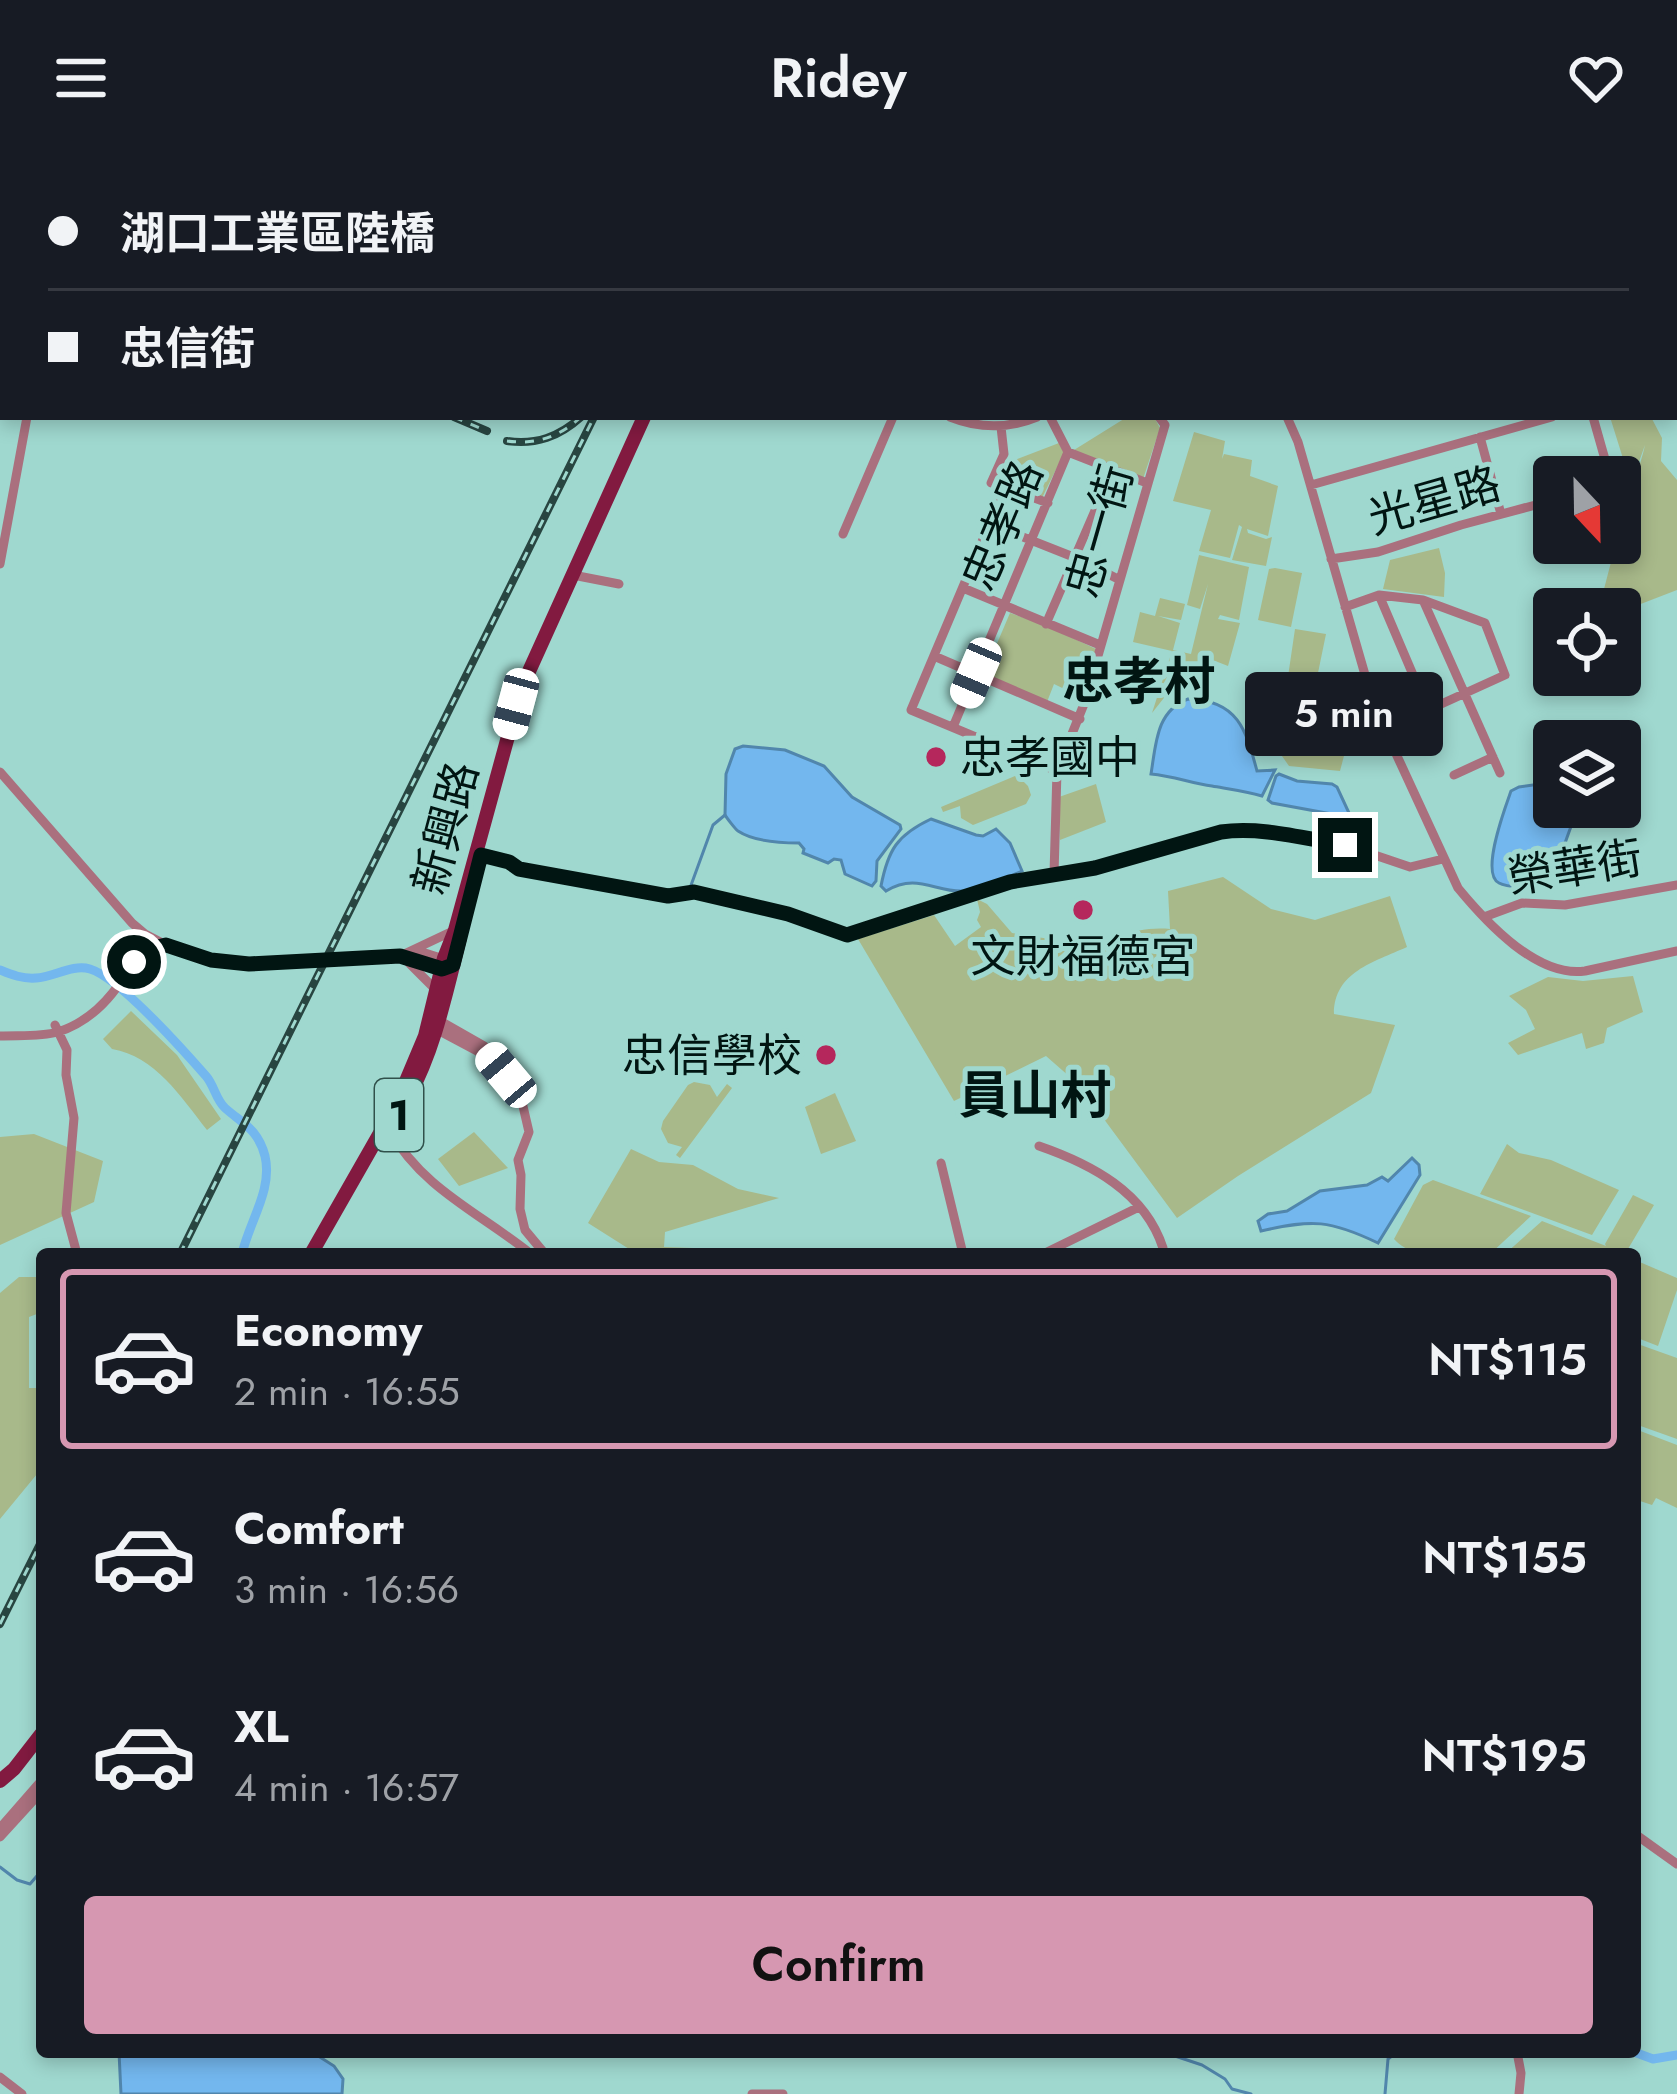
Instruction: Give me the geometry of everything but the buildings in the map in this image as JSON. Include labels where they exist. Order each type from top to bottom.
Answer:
[{"type":"main road","name":"新興路","points":[[324,1248],[420,1076],[446,964],[520,703],[647,420]]},
{"type":"main road","name":"新興路","points":[[314,1248],[396,1105],[434,1023],[521,689],[647,420]]},
{"type":"main road","points":[[0,1781],[36,1741]]},
{"type":"main road","points":[[0,1791],[36,1756]]},
{"type":"street","points":[[0,564],[6,503],[26,420]]},
{"type":"street","points":[[843,533],[892,420]]},
{"type":"street","points":[[958,420],[1000,427],[1026,420]]},
{"type":"street","name":"忠孝路","points":[[953,727],[1068,452],[1052,420]]},
{"type":"street","name":"忠一街","points":[[1054,874],[1057,771],[1080,718],[1165,425],[1162,420]]},
{"type":"street","points":[[1288,420],[1366,683],[1458,888],[1484,917],[1541,964],[1570,973],[1677,951]]},
{"type":"street","points":[[1311,485],[1541,420]]},
{"type":"street","points":[[1594,420],[1604,456]]},
{"type":"street","points":[[992,483],[1004,454],[1000,427]]},
{"type":"street","points":[[1480,436],[1501,514]]},
{"type":"street","points":[[1068,452],[1147,483]]},
{"type":"street","points":[[1046,624],[1113,470]]},
{"type":"street","points":[[1048,503],[1005,487],[911,710],[1057,771]]},
{"type":"street","name":"光星路","points":[[1331,559],[1378,552],[1533,506]]},
{"type":"street","points":[[990,524],[1118,579]]},
{"type":"street","points":[[578,576],[619,584]]},
{"type":"street","points":[[963,588],[1100,645]]},
{"type":"street","points":[[1345,607],[1379,595],[1423,600],[1485,623],[1505,676],[1384,730]]},
{"type":"street","points":[[1379,595],[1428,710]]},
{"type":"street","points":[[1423,600],[1500,773]]},
{"type":"street","points":[[934,656],[1080,718]]},
{"type":"street","points":[[1454,775],[1493,757]]},
{"type":"street","points":[[0,772],[145,934],[166,945],[211,960],[249,964],[425,953],[446,964]]},
{"type":"street","points":[[479,855],[519,869],[668,896],[694,892],[788,914],[847,935],[1010,882],[1095,868],[1234,830],[1345,845],[1410,867],[1443,859]]},
{"type":"street","name":"榮華街","points":[[1484,917],[1522,903],[1565,905],[1677,885]]},
{"type":"street","points":[[400,956],[455,930]]},
{"type":"street","points":[[134,962],[145,934]]},
{"type":"street","points":[[115,987],[135,942],[145,934]]},
{"type":"street","points":[[0,1033],[56,1028],[90,1009],[145,950],[166,945]]},
{"type":"street","points":[[400,956],[438,994]]},
{"type":"street","points":[[434,1023],[479,1052],[487,1052],[506,1075],[526,1114],[530,1132],[518,1160],[520,1209],[525,1230],[540,1248]]},
{"type":"street","points":[[56,1028],[68,1050],[74,1118],[66,1213],[75,1248]]},
{"type":"street","points":[[390,1131],[428,1181],[523,1248]]},
{"type":"street","points":[[1039,1146],[1073,1158],[1123,1188],[1163,1248]]},
{"type":"street","points":[[941,1163],[962,1248]]},
{"type":"street","points":[[1055,1248],[1139,1208]]},
{"type":"street","points":[[0,1828],[36,1787]]},
{"type":"street","points":[[0,1837],[36,1798]]},
{"type":"street","points":[[1641,1838],[1677,1864]]},
{"type":"street","points":[[1517,2058],[1519,2094]]},
{"type":"street","points":[[0,2077],[22,2094]]},
{"type":"street","points":[[752,2094],[783,2094]]},
{"type":"green space","points":[[1122,420],[1156,420],[1160,428],[1143,479],[1074,450]]},
{"type":"green space","points":[[1611,420],[1653,420],[1662,438],[1661,461],[1677,480],[1677,590],[1641,604],[1641,588],[1604,588],[1611,564],[1641,564],[1645,445],[1641,456],[1622,456]]},
{"type":"green space","points":[[1194,432],[1225,441],[1222,459],[1224,454],[1252,460],[1250,476],[1278,486],[1268,536],[1247,529],[1266,539],[1272,537],[1266,566],[1232,560],[1239,525],[1230,558],[1199,551],[1211,510],[1173,501]]},
{"type":"green space","points":[[1059,443],[1064,453],[1042,498],[1006,484],[1015,460]]},
{"type":"green space","points":[[1439,548],[1444,597],[1383,589],[1390,560]]},
{"type":"green space","points":[[1199,555],[1249,567],[1239,620],[1220,615],[1218,619],[1240,623],[1228,666],[1205,657],[1200,687],[1185,685],[1167,694],[1152,713],[1172,651],[1133,642],[1140,612],[1155,616],[1160,598],[1185,604],[1181,620],[1158,616],[1180,623],[1173,650],[1191,654],[1208,584],[1200,609],[1187,605]]},
{"type":"green space","points":[[1269,569],[1302,573],[1291,627],[1258,620]]},
{"type":"green space","points":[[1010,613],[1096,649],[1083,698],[1054,684],[1047,702],[984,674]]},
{"type":"green space","points":[[1295,629],[1326,634],[1312,702],[1285,697]]},
{"type":"green space","points":[[1268,702],[1354,718],[1340,771],[1289,766],[1251,712]]},
{"type":"green space","points":[[1027,771],[1029,777],[1023,781],[1031,795],[1026,804],[973,825],[961,818],[960,806],[943,812],[941,807]]},
{"type":"green space","points":[[1096,784],[1106,822],[1060,840],[1059,797]]},
{"type":"green space","points":[[1223,877],[1271,909],[1315,920],[1390,896],[1407,947],[1358,970],[1336,1000],[1334,1014],[1395,1025],[1371,1093],[1177,1218],[1078,1084],[1046,1056],[954,1101],[858,939],[934,915],[955,946],[981,927],[977,899],[1012,933],[1069,942],[1076,956],[1133,932],[1170,929],[1168,891]]},
{"type":"green space","points":[[1633,976],[1643,1012],[1607,1028],[1604,1043],[1586,1049],[1582,1033],[1518,1055],[1508,1043],[1535,1029],[1526,1010],[1509,996],[1548,977],[1583,981]]},
{"type":"green space","points":[[131,1011],[177,1055],[221,1119],[207,1130],[154,1069],[112,1049],[103,1039]]},
{"type":"green space","points":[[694,1082],[710,1085],[717,1097],[727,1084],[732,1088],[680,1158],[676,1155],[682,1147],[668,1143],[661,1129]]},
{"type":"green space","points":[[835,1093],[856,1141],[821,1154],[805,1107]]},
{"type":"green space","points":[[474,1132],[508,1168],[459,1186],[438,1159]]},
{"type":"green space","points":[[34,1134],[103,1161],[94,1202],[0,1245],[0,1137]]},
{"type":"green space","points":[[1507,1144],[1519,1153],[1551,1160],[1619,1190],[1592,1235],[1480,1194]]},
{"type":"green space","points":[[631,1149],[659,1162],[693,1165],[738,1189],[779,1198],[665,1232],[664,1247],[693,1248],[628,1248],[588,1223]]},
{"type":"green space","points":[[1433,1180],[1531,1216],[1496,1248],[1406,1248],[1394,1239],[1423,1185]]},
{"type":"green space","points":[[1633,1195],[1654,1205],[1629,1248],[1512,1248],[1542,1221],[1605,1244]]},
{"type":"green space","points":[[1641,1263],[1677,1278],[1658,1346],[1641,1339]]},
{"type":"green space","points":[[19,1277],[36,1277],[36,1314],[29,1317],[29,1388],[36,1388],[36,1475],[0,1519],[0,1293]]},
{"type":"green space","points":[[1641,1345],[1677,1358],[1677,1439],[1641,1426]]},
{"type":"green space","points":[[1641,1431],[1677,1445],[1677,1508],[1656,1498],[1652,1505],[1641,1501]]},
{"type":"water","points":[[1188,699],[1218,705],[1237,720],[1257,771],[1275,770],[1262,796],[1151,774],[1164,720]]},
{"type":"water","points":[[735,749],[785,750],[824,766],[852,797],[900,825],[877,861],[872,886],[845,874],[841,860],[828,863],[803,853],[799,843],[759,839],[735,828],[725,815],[726,774]]},
{"type":"water","points":[[1279,774],[1337,787],[1348,817],[1272,803],[1268,800]]},
{"type":"water","points":[[1533,785],[1533,828],[1570,828],[1565,843],[1556,850],[1561,855],[1557,865],[1528,888],[1499,883],[1492,867],[1511,791]]},
{"type":"water","points":[[931,819],[976,835],[996,829],[1010,843],[1022,871],[971,890],[907,883],[886,891],[881,886],[896,845]]},
{"type":"water","points":[[1412,1158],[1420,1175],[1378,1243],[1321,1224],[1261,1231],[1258,1221],[1268,1214],[1287,1211],[1320,1191],[1367,1185],[1382,1177],[1388,1181]]},
{"type":"water","points":[[119,2058],[321,2058],[343,2079],[342,2094],[121,2094]]},
{"type":"waterway","points":[[690,888],[713,825],[725,815]]},
{"type":"waterway","points":[[0,970],[31,978],[76,968],[103,975],[151,1016],[206,1076],[222,1105],[254,1133],[265,1156],[266,1181],[244,1248]]},
{"type":"waterway","points":[[0,1867],[30,1884],[36,1877]]},
{"type":"waterway","points":[[1641,2055],[1653,2059],[1677,2055]]},
{"type":"waterway","points":[[1181,2058],[1202,2065],[1232,2089],[1251,2094]]},
{"type":"waterway","points":[[1385,2094],[1389,2058]]},
{"type":"railway","points":[[461,420],[487,431]]},
{"type":"railway","points":[[507,441],[547,438],[577,420]]},
{"type":"railway","points":[[183,1248],[593,420]]},
{"type":"railway","points":[[0,1624],[36,1552]]},
{"type":"place","name":"忠孝國中","points":[[936,757]]},
{"type":"place","name":"文財福德宮","points":[[1083,910]]},
{"type":"place","name":"忠信學校","points":[[826,1055]]},
{"type":"district","name":"忠孝村","points":[[1139,681]]},
{"type":"district","name":"員山村","points":[[1035,1095]]},
{"type":"route","points":[[134,962],[145,950],[166,945],[211,960],[249,964],[400,956],[442,969],[453,965],[481,855],[519,869],[633,890],[668,896],[694,892],[788,914],[847,935],[1024,878],[1095,868],[1221,832],[1260,832],[1345,845]]}]
